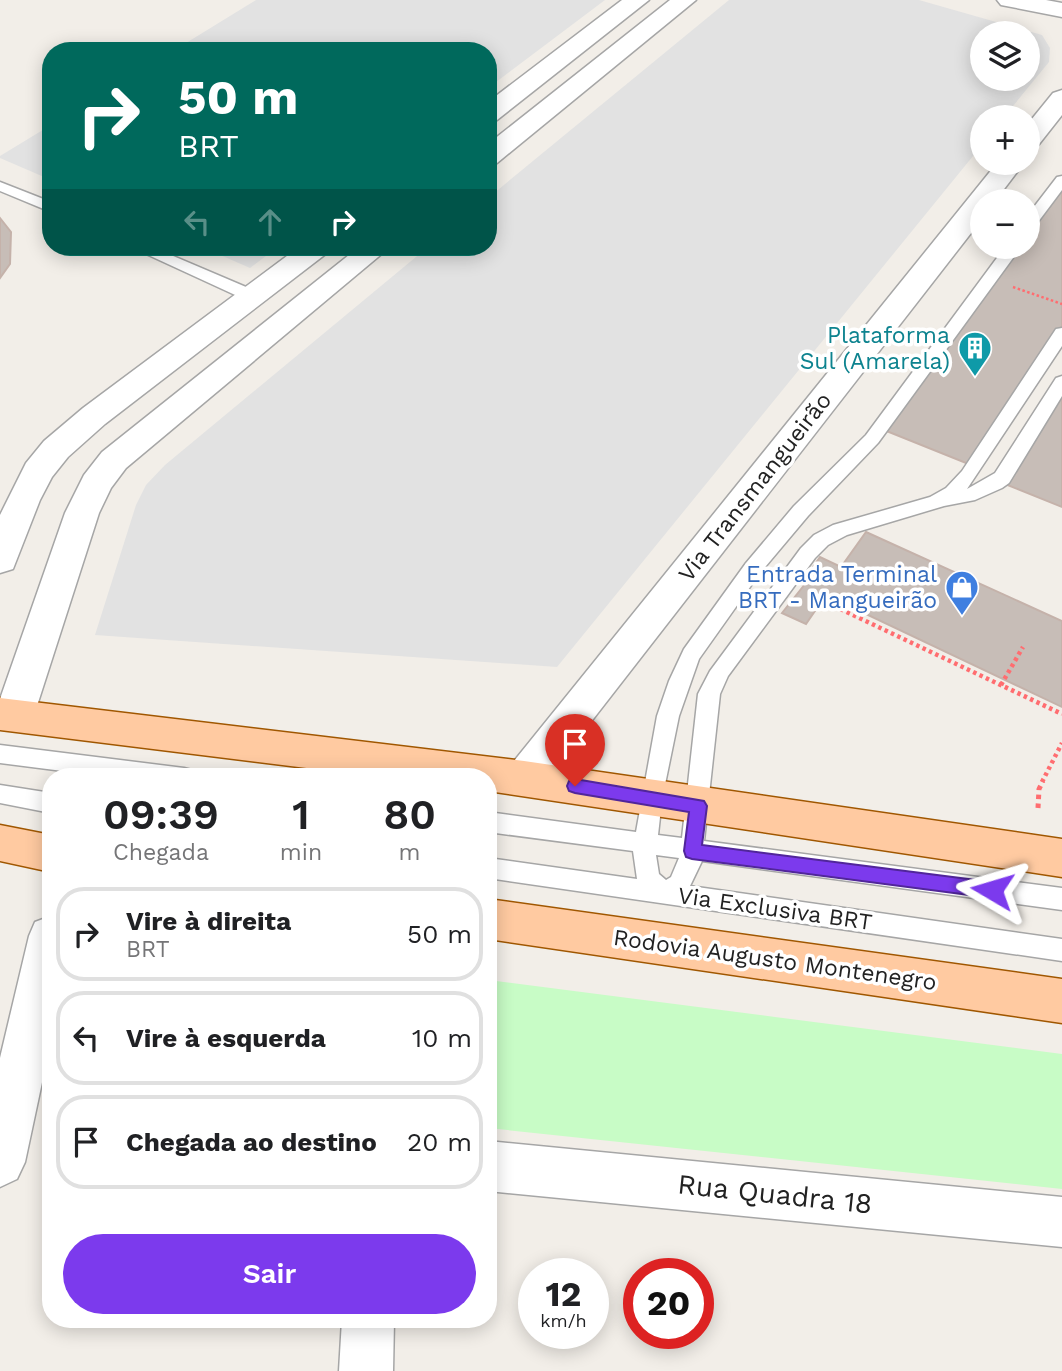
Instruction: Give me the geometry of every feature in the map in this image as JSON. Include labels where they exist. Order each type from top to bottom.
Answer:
[{"type":"main road","points":[[7,715],[442,768]]},
{"type":"main road","points":[[497,775],[1062,858]]},
{"type":"main road","points":[[0,843],[42,852]]},
{"type":"main road","name":"Rodovia Augusto Montenegro","points":[[497,920],[1062,1001]]},
{"type":"street","points":[[497,108],[637,0]]},
{"type":"street","points":[[497,150],[684,0]]},
{"type":"street","points":[[1009,0],[1056,13]]},
{"type":"street","points":[[1040,126],[1062,99]]},
{"type":"street","name":"Via Transmangueirão","points":[[524,778],[1001,175]]},
{"type":"street","points":[[0,560],[23,500],[38,471],[56,449],[94,416],[305,256]]},
{"type":"street","points":[[7,715],[82,513],[96,483],[114,460],[365,256]]},
{"type":"street","points":[[0,1162],[42,976]]},
{"type":"street","name":"Rua Quadra 18","points":[[497,1167],[1062,1222]]},
{"type":"street","points":[[366,1371],[368,1328]]},
{"type":"lane","points":[[1040,210],[1062,180]]},
{"type":"lane","points":[[0,186],[42,204]]},
{"type":"lane","points":[[160,256],[252,296]]},
{"type":"lane","points":[[1004,259],[872,439],[801,511],[753,568],[691,655],[668,716],[651,799],[643,859],[649,880],[664,893],[680,884],[690,864],[709,694],[720,671],[808,552],[821,540],[840,530],[936,502],[966,498],[990,488],[1002,478],[1062,382]]},
{"type":"lane","points":[[936,502],[953,493],[970,476],[1062,333]]},
{"type":"lane","points":[[0,754],[112,768]]},
{"type":"lane","points":[[0,794],[42,801]]},
{"type":"lane","name":"Via Exclusiva BRT","points":[[497,823],[692,851],[1057,894]]},
{"type":"lane","name":"Via Exclusiva BRT","points":[[497,869],[1062,950]]},
{"type":"path","points":[[1010,286],[1062,304]]},
{"type":"path","points":[[834,606],[1062,714]]},
{"type":"path","points":[[1001,685],[1023,647]]},
{"type":"path","points":[[1038,808],[1039,789],[1062,743]]},
{"type":"green space","points":[[497,981],[1062,1054],[1062,1189],[497,1129]]},
{"type":"shaded area","points":[[256,0],[605,0],[497,81],[497,42],[188,42]]},
{"type":"shaded area","points":[[729,0],[919,0],[993,21],[970,21],[970,91],[1025,91],[1014,105],[970,105],[970,160],[557,667],[95,635],[136,505],[146,485],[165,465],[417,256],[497,256],[497,191]]},
{"type":"shaded area","points":[[1040,34],[1050,48],[1049,62],[1040,73]]},
{"type":"shaded area","points":[[42,130],[42,176],[0,156]]},
{"type":"shaded area","points":[[223,256],[266,256],[250,268]]},
{"type":"building","name":"Plataforma Sul (Amarela)","points":[[1062,187],[1062,326],[971,465],[884,430],[1009,259],[1040,259],[1040,217]]},
{"type":"building","points":[[0,218],[11,232],[10,264],[0,278]]},
{"type":"building","points":[[1062,393],[1062,507],[1005,484]]},
{"type":"building","name":"Entrada Terminal BRT - Mangueirão","points":[[866,532],[1062,621],[1062,707],[826,595],[806,624],[782,613],[809,579],[806,577],[820,557],[841,567]]},
{"type":"place","name":"Plataforma Sul (Amarela)","points":[[975,378]]},
{"type":"place","name":"Entrada Terminal BRT - Mangueirão","points":[[962,617]]},
{"type":"route","points":[[575,786],[698,806],[692,851],[992,890]]}]
